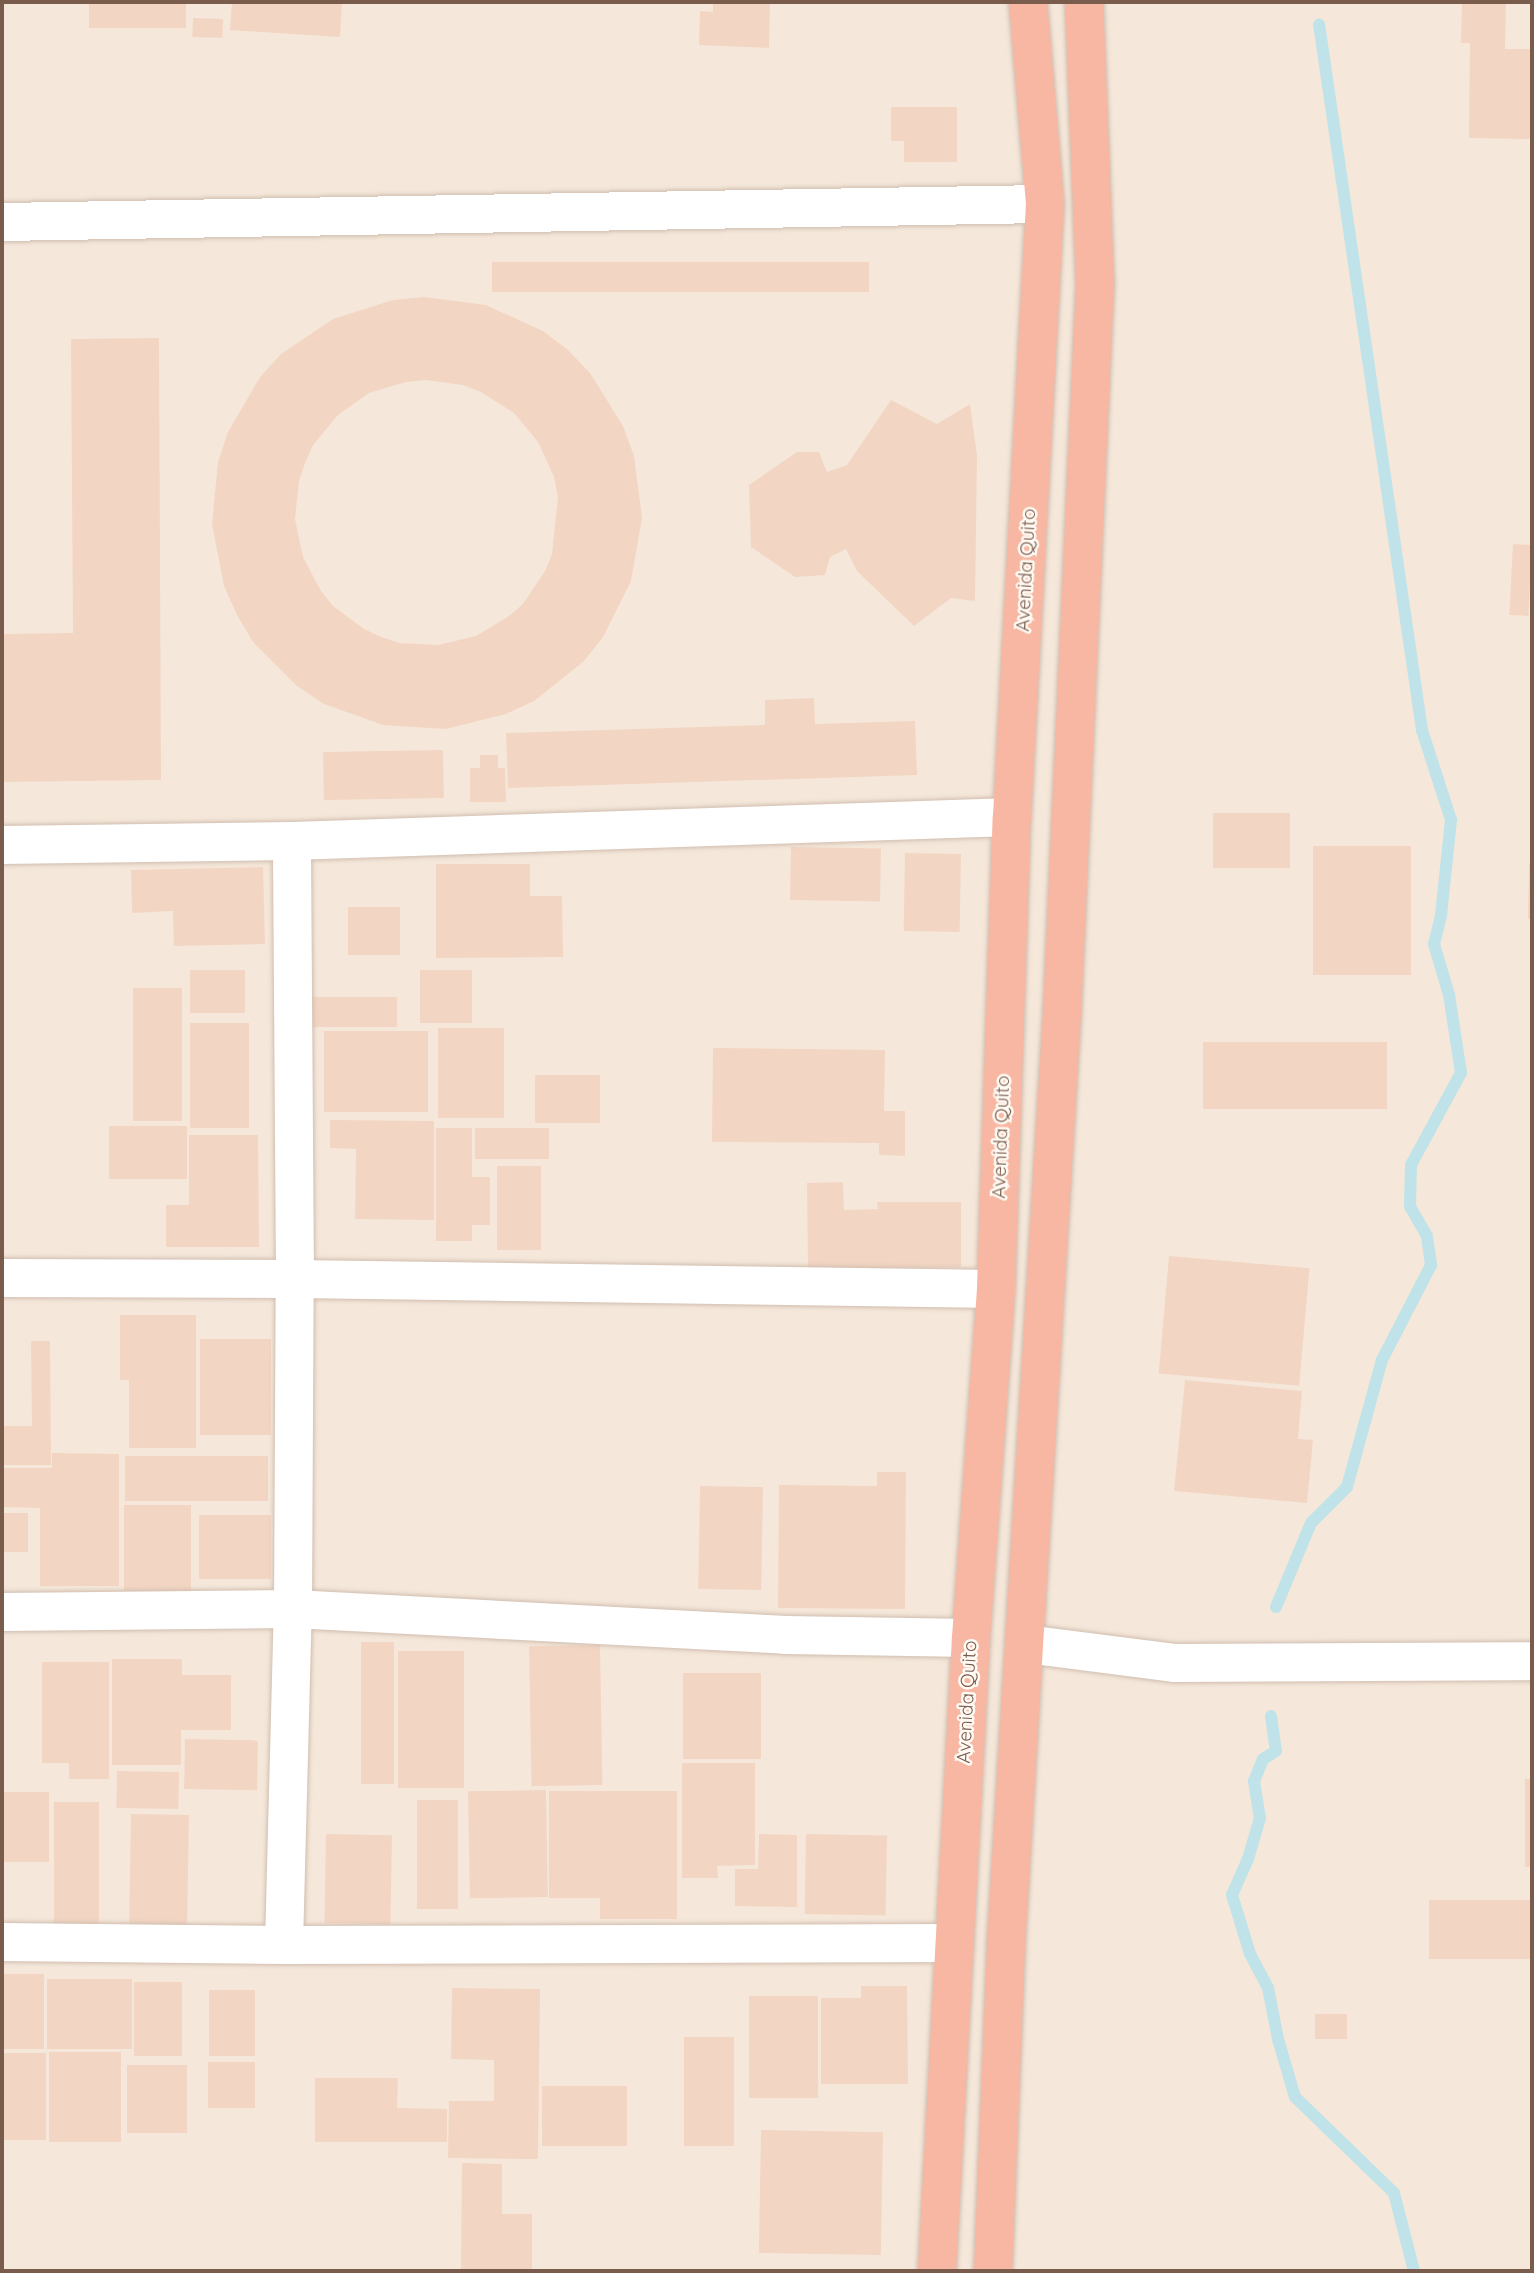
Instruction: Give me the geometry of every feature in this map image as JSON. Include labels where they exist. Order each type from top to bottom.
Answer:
[{"type":"highway","name":"Avenida Quito","points":[[937,2271],[971,1638],[996,1289],[1012,817],[1045,204],[1028,2]]},
{"type":"highway","points":[[993,2271],[1006,1959],[1062,1014],[1095,285],[1084,2]]},
{"type":"street","points":[[2,222],[1045,204]]},
{"type":"street","points":[[2,845],[292,841],[1012,817]]},
{"type":"street","points":[[284,1945],[293,1609],[295,1279],[292,841]]},
{"type":"street","points":[[2,1278],[295,1279],[996,1289]]},
{"type":"street","points":[[2,1612],[293,1609],[786,1635],[971,1638]]},
{"type":"street","points":[[1026,1644],[1174,1663],[1532,1661]]},
{"type":"street","points":[[2,1942],[284,1945],[954,1943]]},
{"type":"shaded area","points":[[2,2],[1532,2],[1532,2271],[2,2271]]},
{"type":"building","points":[[89,2],[186,2],[186,28],[89,28]]},
{"type":"building","points":[[232,2],[342,2],[340,37],[230,30]]},
{"type":"building","points":[[713,2],[770,2],[769,48],[699,45],[700,11],[713,12]]},
{"type":"building","points":[[1462,2],[1506,2],[1505,49],[1531,49],[1530,139],[1469,138],[1470,43],[1461,43]]},
{"type":"building","points":[[193,18],[223,19],[222,38],[192,37]]},
{"type":"building","points":[[891,107],[957,107],[957,162],[904,162],[904,141],[891,141]]},
{"type":"building","points":[[492,262],[869,262],[869,292],[492,292]]},
{"type":"building","points":[[424,297],[486,305],[543,331],[568,350],[590,373],[623,426],[634,456],[642,518],[631,581],[603,637],[584,661],[534,701],[506,714],[446,729],[383,725],[324,704],[297,686],[253,642],[237,615],[224,586],[212,524],[218,462],[228,432],[260,377],[281,354],[333,319],[393,300]],"holes":[[[426,380],[463,385],[481,392],[514,413],[538,442],[554,477],[558,497],[552,554],[545,571],[523,604],[476,636],[438,645],[400,643],[364,629],[333,606],[321,591],[303,557],[295,519],[299,481],[313,445],[338,415],[369,393],[406,382]]]},
{"type":"building","points":[[159,338],[161,780],[2,782],[2,634],[73,633],[71,339]]},
{"type":"building","points":[[891,400],[937,424],[970,404],[977,456],[975,601],[951,598],[914,626],[857,571],[846,549],[830,557],[825,575],[795,577],[751,547],[749,485],[797,452],[819,452],[827,472],[847,465]]},
{"type":"building","points":[[1513,544],[1532,545],[1528,616],[1509,615]]},
{"type":"building","points":[[814,698],[815,724],[915,721],[917,775],[508,788],[506,733],[765,725],[765,700]]},
{"type":"building","points":[[443,750],[444,798],[324,800],[323,752]]},
{"type":"building","points":[[480,755],[498,755],[498,768],[505,768],[506,802],[470,802],[470,768],[480,768]]},
{"type":"building","points":[[1213,813],[1290,813],[1290,868],[1213,868]]},
{"type":"building","points":[[1313,846],[1411,846],[1411,975],[1313,975]]},
{"type":"building","points":[[791,847],[881,849],[880,902],[790,900]]},
{"type":"building","points":[[905,853],[961,854],[960,932],[904,931]]},
{"type":"building","points":[[1529,863],[1532,863],[1532,919],[1528,919]]},
{"type":"building","points":[[436,864],[530,864],[530,896],[562,896],[563,957],[436,958]]},
{"type":"building","points":[[263,867],[265,944],[174,946],[173,911],[132,913],[131,870]]},
{"type":"building","points":[[348,907],[400,907],[400,955],[348,955]]},
{"type":"building","points":[[190,970],[245,970],[245,1013],[190,1013]]},
{"type":"building","points":[[420,970],[472,970],[472,1023],[420,1023]]},
{"type":"building","points":[[133,988],[182,988],[182,1121],[133,1121]]},
{"type":"building","points":[[306,997],[397,997],[397,1027],[306,1027]]},
{"type":"building","points":[[190,1023],[249,1023],[249,1128],[190,1128]]},
{"type":"building","points":[[438,1028],[504,1028],[504,1118],[438,1118]]},
{"type":"building","points":[[324,1031],[428,1031],[428,1112],[324,1112]]},
{"type":"building","points":[[1203,1042],[1387,1042],[1387,1109],[1203,1109]]},
{"type":"building","points":[[713,1048],[885,1050],[884,1111],[905,1111],[905,1156],[879,1155],[879,1143],[712,1142]]},
{"type":"building","points":[[535,1075],[600,1075],[600,1123],[535,1123]]},
{"type":"building","points":[[330,1120],[434,1121],[434,1220],[355,1219],[356,1149],[330,1148]]},
{"type":"building","points":[[109,1126],[187,1126],[187,1179],[109,1179]]},
{"type":"building","points":[[436,1128],[472,1128],[472,1177],[490,1177],[490,1225],[472,1225],[472,1241],[436,1241]]},
{"type":"building","points":[[475,1128],[549,1128],[549,1159],[475,1159]]},
{"type":"building","points":[[189,1135],[258,1135],[259,1247],[166,1247],[166,1205],[189,1205]]},
{"type":"building","points":[[497,1166],[541,1166],[541,1250],[497,1250]]},
{"type":"building","points":[[843,1182],[844,1210],[878,1209],[877,1202],[961,1202],[961,1267],[808,1269],[807,1183]]},
{"type":"building","points":[[1169,1256],[1309,1268],[1299,1386],[1159,1374]]},
{"type":"building","points":[[120,1315],[196,1315],[196,1448],[129,1448],[129,1380],[120,1380]]},
{"type":"building","points":[[200,1339],[271,1339],[271,1435],[200,1435]]},
{"type":"building","points":[[31,1341],[50,1341],[51,1465],[2,1465],[2,1426],[32,1426]]},
{"type":"building","points":[[1185,1380],[1302,1391],[1298,1439],[1313,1440],[1307,1503],[1174,1491]]},
{"type":"building","points":[[52,1453],[119,1454],[119,1586],[40,1586],[40,1508],[2,1507],[2,1468],[52,1468]]},
{"type":"building","points":[[125,1456],[268,1456],[268,1501],[125,1501]]},
{"type":"building","points":[[877,1472],[906,1472],[905,1609],[778,1608],[779,1485],[877,1486]]},
{"type":"building","points":[[700,1486],[763,1487],[761,1590],[698,1589]]},
{"type":"building","points":[[124,1505],[191,1505],[191,1591],[124,1591]]},
{"type":"building","points":[[2,1513],[28,1513],[28,1552],[2,1552]]},
{"type":"building","points":[[199,1515],[271,1515],[271,1579],[199,1579]]},
{"type":"building","points":[[361,1642],[394,1642],[394,1784],[361,1784]]},
{"type":"building","points":[[600,1645],[602,1785],[531,1786],[529,1646]]},
{"type":"building","points":[[398,1651],[464,1651],[464,1788],[398,1788]]},
{"type":"building","points":[[112,1659],[182,1659],[182,1675],[231,1675],[231,1730],[181,1730],[181,1765],[112,1765]]},
{"type":"building","points":[[42,1662],[109,1662],[109,1779],[69,1779],[69,1763],[42,1763]]},
{"type":"building","points":[[683,1673],[761,1673],[761,1759],[683,1759]]},
{"type":"building","points":[[185,1739],[258,1740],[257,1790],[184,1789]]},
{"type":"building","points":[[682,1763],[755,1763],[755,1865],[717,1866],[718,1878],[682,1878]]},
{"type":"building","points":[[117,1771],[179,1772],[178,1809],[116,1808]]},
{"type":"building","points":[[1525,1779],[1532,1779],[1532,1867],[1525,1867]]},
{"type":"building","points":[[546,1790],[548,1897],[470,1898],[468,1791]]},
{"type":"building","points":[[549,1791],[677,1791],[677,1919],[600,1919],[600,1898],[549,1898]]},
{"type":"building","points":[[2,1792],[49,1792],[49,1862],[2,1862]]},
{"type":"building","points":[[417,1800],[458,1800],[458,1909],[417,1909]]},
{"type":"building","points":[[54,1802],[99,1802],[99,1925],[54,1925]]},
{"type":"building","points":[[131,1814],[189,1815],[187,1930],[129,1929]]},
{"type":"building","points":[[326,1834],[392,1835],[390,1924],[324,1923]]},
{"type":"building","points":[[759,1834],[797,1835],[797,1907],[735,1906],[735,1869],[758,1869]]},
{"type":"building","points":[[806,1834],[887,1835],[886,1915],[805,1914]]},
{"type":"building","points":[[1429,1900],[1532,1900],[1532,1959],[1429,1959]]},
{"type":"building","points":[[2,1974],[44,1974],[44,2049],[2,2049]]},
{"type":"building","points":[[47,1979],[132,1979],[132,2049],[47,2049]]},
{"type":"building","points":[[134,1982],[182,1982],[182,2056],[134,2056]]},
{"type":"building","points":[[861,1986],[907,1986],[908,2084],[821,2084],[821,1998],[861,1998]]},
{"type":"building","points":[[452,1988],[540,1989],[538,2159],[448,2158],[449,2101],[494,2101],[494,2060],[451,2059]]},
{"type":"building","points":[[209,1990],[255,1990],[255,2056],[209,2056]]},
{"type":"building","points":[[749,1996],[818,1996],[818,2098],[749,2098]]},
{"type":"building","points":[[1315,2014],[1347,2014],[1347,2039],[1315,2039]]},
{"type":"building","points":[[684,2037],[734,2037],[734,2146],[684,2146]]},
{"type":"building","points":[[49,2052],[121,2052],[121,2142],[49,2142]]},
{"type":"building","points":[[2,2053],[46,2053],[46,2140],[2,2140]]},
{"type":"building","points":[[208,2062],[255,2062],[255,2108],[208,2108]]},
{"type":"building","points":[[127,2065],[187,2065],[187,2133],[127,2133]]},
{"type":"building","points":[[315,2078],[398,2078],[397,2108],[447,2109],[447,2142],[315,2142]]},
{"type":"building","points":[[542,2086],[627,2086],[627,2146],[542,2146]]},
{"type":"building","points":[[761,2130],[883,2132],[881,2255],[759,2253]]},
{"type":"building","points":[[462,2163],[502,2164],[502,2214],[532,2214],[532,2271],[461,2271]]},
{"type":"waterway","points":[[1276,1607],[1311,1523],[1347,1487],[1382,1360],[1431,1265],[1427,1236],[1410,1206],[1411,1165],[1461,1073],[1449,995],[1434,944],[1441,915],[1451,820],[1422,730],[1319,24]]},
{"type":"waterway","points":[[1271,1716],[1276,1751],[1263,1759],[1254,1781],[1260,1818],[1248,1859],[1232,1895],[1250,1954],[1268,1988],[1278,2039],[1295,2097],[1394,2193],[1414,2271]]}]
